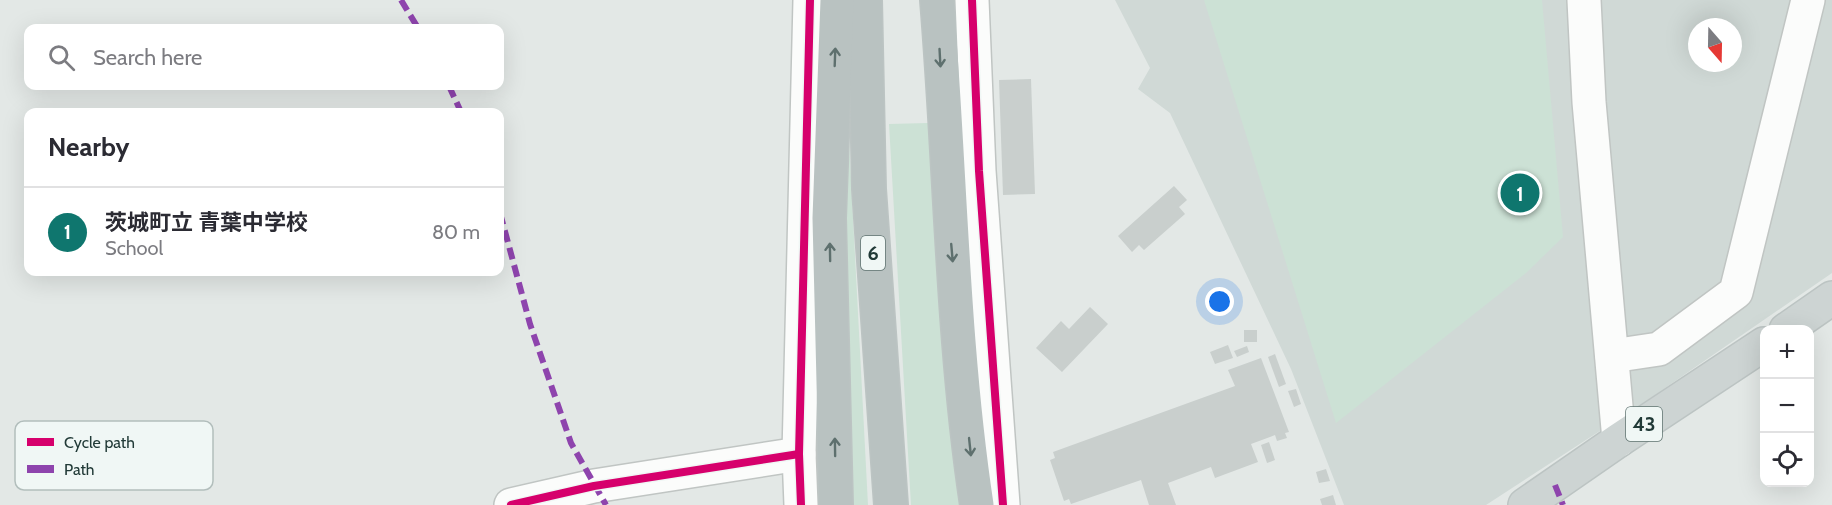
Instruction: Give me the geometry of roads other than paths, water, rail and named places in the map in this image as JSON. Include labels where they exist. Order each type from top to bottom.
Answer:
[{"type":"highway","points":[[836,505],[830,218],[837,0]]},
{"type":"highway","name":"6","points":[[865,0],[869,189],[891,505]]},
{"type":"highway","points":[[937,0],[950,232],[961,365],[977,505]]},
{"type":"main road","points":[[1793,325],[1832,298]]},
{"type":"main road","name":"43","points":[[1525,505],[1760,347]]},
{"type":"street","points":[[801,505],[799,454],[810,0]]},
{"type":"street","points":[[972,0],[979,171],[1003,505]]},
{"type":"street","points":[[1584,0],[1589,102],[1619,440]]},
{"type":"street","points":[[1612,357],[1659,349],[1737,292],[1808,0]]},
{"type":"street","points":[[512,505],[594,486],[799,454]]},
{"type":"place","name":"茨城町立 青葉中学校","points":[[1520,193]]}]
